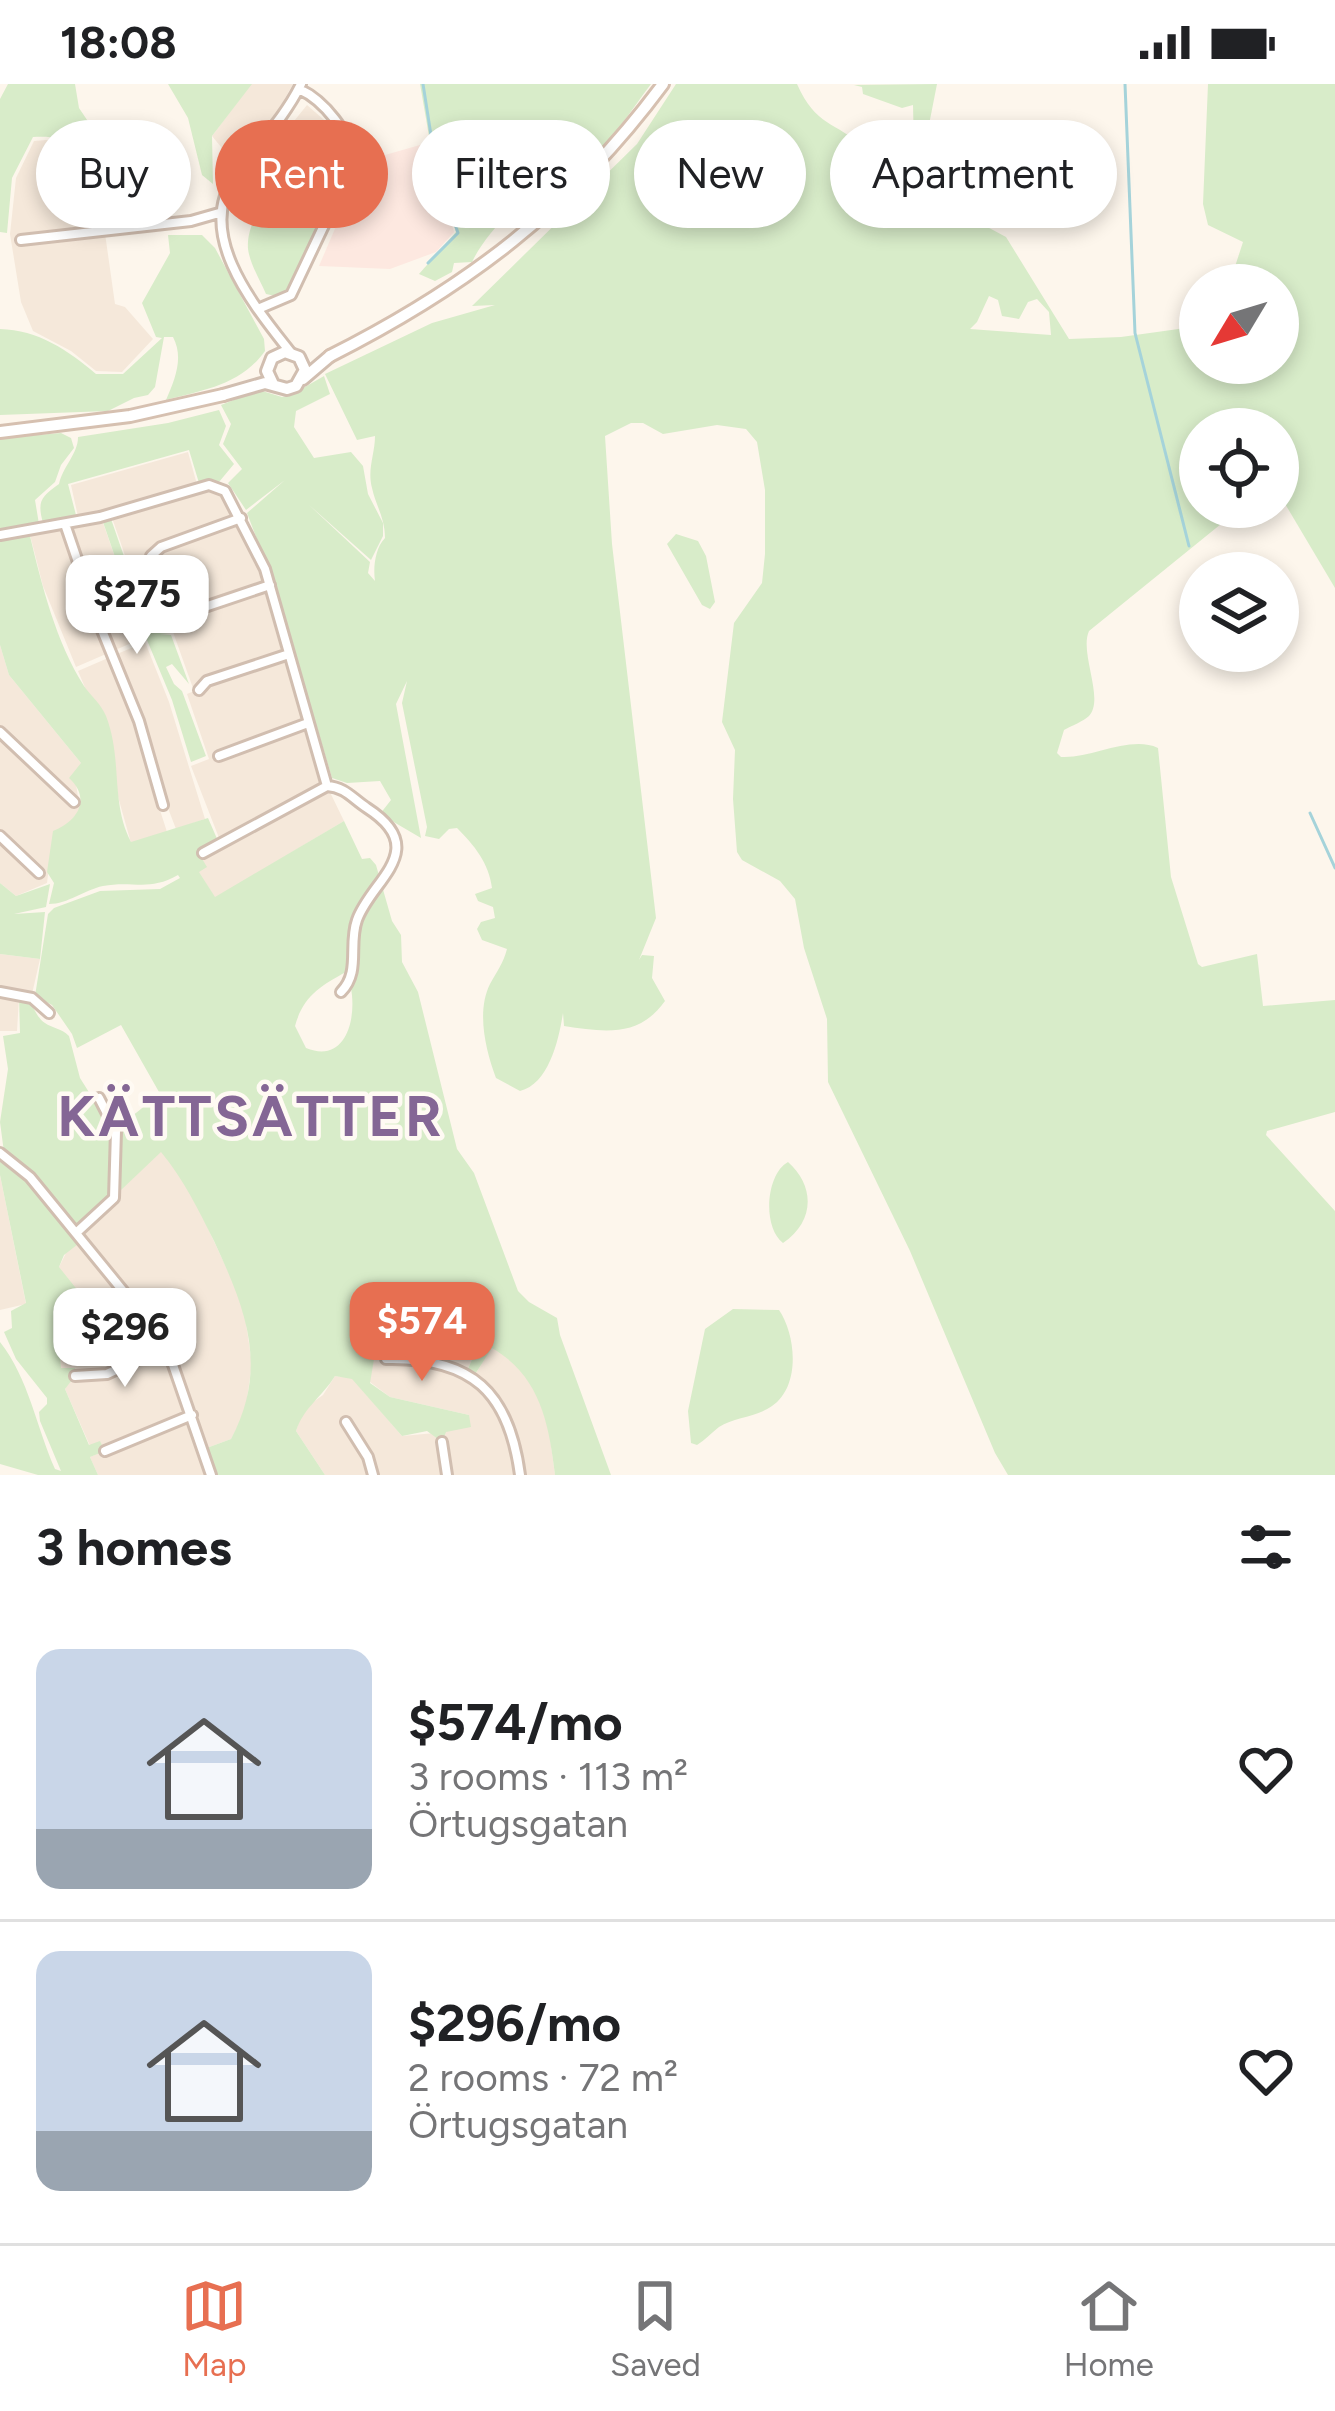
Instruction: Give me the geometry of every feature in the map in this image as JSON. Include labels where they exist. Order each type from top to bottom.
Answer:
[{"type":"main road","points":[[0,428],[130,416],[258,384],[287,389],[330,356],[427,305],[508,247],[589,174],[663,84]]},
{"type":"main road","points":[[295,355],[304,365],[303,379]]},
{"type":"main road","points":[[223,395],[272,359],[330,356]]},
{"type":"main road","points":[[272,359],[268,376],[273,384]]},
{"type":"street","points":[[257,310],[291,295],[354,162],[338,124],[300,86],[280,120]]},
{"type":"street","points":[[21,240],[128,228]]},
{"type":"street","points":[[220,228],[257,310],[295,355]]},
{"type":"street","points":[[268,327],[272,359]]},
{"type":"street","points":[[0,536],[65,524],[215,484],[226,491],[270,585],[327,786]]},
{"type":"street","points":[[151,556],[161,547],[241,518]]},
{"type":"street","points":[[65,524],[140,722],[163,805]]},
{"type":"street","points":[[172,618],[270,585]]},
{"type":"street","points":[[200,689],[207,681],[289,654]]},
{"type":"street","points":[[219,756],[308,723]]},
{"type":"street","points":[[0,732],[74,802]]},
{"type":"street","points":[[203,853],[327,786],[347,792],[387,823],[392,837],[390,873],[357,920],[352,973],[340,992]]},
{"type":"street","points":[[0,836],[39,873]]},
{"type":"street","points":[[0,992],[32,998],[49,1013]]},
{"type":"street","points":[[76,1233],[114,1198],[116,1131],[99,1098]]},
{"type":"street","points":[[0,1153],[30,1178],[165,1347],[211,1475]]},
{"type":"street","points":[[73,1301],[104,1302],[122,1290]]},
{"type":"street","points":[[75,1376],[107,1374],[165,1347]]},
{"type":"street","points":[[386,1359],[433,1364],[483,1385],[508,1416],[520,1475]]},
{"type":"street","points":[[105,1451],[192,1415]]},
{"type":"street","points":[[346,1423],[368,1457],[373,1475]]},
{"type":"street","points":[[442,1442],[447,1475]]},
{"type":"shaded area","points":[[251,84],[293,84],[270,120],[224,120]]},
{"type":"shaded area","points":[[307,105],[324,120],[295,120]]},
{"type":"shaded area","points":[[34,141],[36,228],[104,228],[115,304],[125,307],[153,339],[122,372],[96,371],[33,331],[21,302],[10,234],[16,178]]},
{"type":"shaded area","points":[[412,147],[412,228],[453,228],[454,232],[436,252],[390,269],[319,266],[335,228],[388,228],[388,154]]},
{"type":"shaded area","points":[[188,452],[198,488],[220,486],[255,545],[327,786],[344,821],[215,898],[198,871],[206,866],[199,855],[221,843],[191,766],[209,759],[187,694],[194,691],[147,559],[128,564],[111,515],[101,517],[143,638],[76,667],[43,586],[29,531],[79,521],[71,485]]},
{"type":"shaded area","points":[[145,642],[205,819],[176,829],[166,803],[159,807],[167,832],[131,843],[92,704],[78,671]]},
{"type":"shaded area","points":[[0,645],[9,675],[81,763],[76,784],[80,810],[52,843],[47,883],[16,896],[0,883]]},
{"type":"shaded area","points":[[0,954],[40,959],[32,994],[19,998],[17,1031],[0,1031]]},
{"type":"shaded area","points":[[161,1151],[186,1182],[243,1303],[252,1364],[245,1412],[231,1439],[204,1449],[211,1475],[98,1475],[90,1457],[104,1451],[90,1446],[65,1389],[74,1368],[61,1368],[57,1314],[73,1302],[59,1267],[76,1233]]},
{"type":"shaded area","points":[[0,1175],[26,1304],[0,1310]]},
{"type":"shaded area","points":[[364,1316],[429,1322],[481,1342],[465,1374],[473,1378],[492,1347],[515,1361],[537,1392],[549,1430],[555,1475],[325,1475],[296,1431],[303,1409],[323,1395],[335,1376],[352,1378],[402,1436],[446,1432],[469,1415],[390,1397],[370,1382],[357,1342]]},
{"type":"green space","points":[[8,84],[75,84],[79,108],[87,120],[36,120],[36,137],[12,178],[7,233],[0,232],[0,99]]},
{"type":"green space","points":[[168,84],[252,84],[224,120],[215,120],[213,184],[202,175],[188,118]]},
{"type":"green space","points":[[420,84],[651,84],[610,139],[610,120],[426,120]]},
{"type":"green space","points":[[676,84],[797,84],[811,108],[830,123],[830,228],[989,228],[1006,237],[1069,339],[1179,329],[1179,384],[1299,384],[1299,264],[1236,264],[1243,242],[1208,225],[1203,204],[1208,84],[1335,84],[1335,588],[1299,527],[1299,408],[1179,408],[1179,528],[1216,528],[1186,552],[1179,552],[1179,558],[1089,631],[1093,708],[1087,718],[1064,730],[1057,753],[1073,757],[1135,744],[1158,748],[1171,877],[1198,964],[1202,967],[1257,954],[1263,1006],[1335,1000],[1335,1112],[1266,1135],[1335,1211],[1335,1475],[1008,1475],[995,1453],[910,1251],[828,1082],[827,1019],[804,948],[795,899],[780,881],[742,860],[737,852],[735,750],[722,722],[734,623],[762,583],[765,554],[765,490],[757,442],[746,429],[717,425],[663,434],[643,423],[631,423],[605,436],[612,544],[656,918],[639,960],[642,955],[654,956],[652,978],[665,1001],[644,1021],[620,1030],[564,1026],[563,1013],[555,1047],[538,1080],[520,1091],[496,1078],[486,1044],[484,1007],[507,949],[482,940],[477,929],[481,922],[495,918],[493,907],[478,901],[475,894],[492,888],[488,870],[457,828],[439,839],[425,836],[402,703],[407,681],[396,704],[421,838],[380,814],[391,800],[380,781],[347,783],[332,778],[274,584],[247,513],[285,480],[246,510],[228,483],[242,469],[223,444],[231,424],[221,405],[259,390],[291,395],[324,376],[330,394],[296,411],[294,427],[314,458],[351,452],[363,466],[368,494],[383,523],[383,536],[371,560],[308,504],[370,562],[368,573],[375,581],[376,558],[385,538],[384,524],[371,481],[375,436],[357,440],[325,374],[432,323],[495,305],[472,306],[551,228],[610,228],[610,171],[634,147],[634,228],[806,228],[806,120],[653,120]],"holes":[[[989,296],[998,300],[1002,316],[1019,319],[1028,302],[1037,299],[1049,312],[1051,335],[970,329]]]},
{"type":"green space","points":[[937,84],[930,120],[913,120],[913,105],[902,108],[863,94],[862,87],[854,85]]},
{"type":"green space","points":[[251,228],[322,228],[299,282],[276,295],[266,294],[253,266]]},
{"type":"green space","points":[[455,228],[495,228],[472,262],[454,263],[452,272],[435,281],[419,274]]},
{"type":"green space","points":[[168,235],[202,235],[215,248],[264,339],[265,351],[255,362],[221,384],[166,400],[178,353],[173,337],[164,337],[155,387],[148,395],[108,411],[0,415],[0,329],[52,343],[96,374],[123,374],[162,338],[156,337],[142,303],[170,253]]},
{"type":"green space","points":[[219,410],[226,426],[219,445],[234,464],[219,482],[199,483],[189,450],[68,484],[77,519],[43,523],[42,500],[59,484],[78,437]]},
{"type":"green space","points":[[61,433],[71,438],[74,448],[55,482],[35,500],[39,524],[0,532],[0,438]]},
{"type":"green space","points":[[111,519],[127,565],[145,561],[171,633],[160,634],[171,635],[189,684],[172,664],[166,667],[182,691],[206,756],[191,762],[135,602],[126,591],[138,586],[126,589],[103,522]]},
{"type":"green space","points":[[676,534],[698,541],[706,556],[715,602],[710,609],[702,605],[667,544]]},
{"type":"green space","points":[[30,536],[65,651],[106,716],[121,811],[131,842],[208,818],[218,841],[198,852],[207,867],[199,872],[215,897],[344,821],[362,859],[370,858],[376,865],[392,921],[401,935],[402,962],[418,992],[457,1149],[474,1173],[518,1291],[557,1318],[611,1475],[555,1475],[539,1403],[521,1372],[492,1348],[472,1379],[465,1375],[480,1342],[429,1322],[364,1316],[357,1342],[374,1359],[370,1383],[390,1397],[469,1415],[471,1427],[446,1432],[442,1442],[427,1431],[402,1436],[352,1379],[335,1376],[296,1431],[325,1475],[211,1475],[204,1449],[231,1439],[242,1413],[249,1387],[249,1339],[236,1291],[214,1241],[161,1152],[77,1232],[82,1241],[64,1255],[59,1267],[87,1302],[73,1302],[57,1314],[61,1368],[75,1368],[65,1389],[89,1445],[100,1441],[105,1451],[90,1457],[98,1475],[38,1475],[0,1464],[0,1342],[25,1387],[55,1469],[61,1471],[40,1421],[47,1398],[16,1359],[4,1332],[12,1328],[11,1311],[26,1303],[0,1175],[0,1162],[5,1160],[0,1122],[8,1069],[3,1036],[20,1033],[19,997],[25,999],[45,1023],[69,1036],[80,1078],[109,1124],[143,1108],[159,1092],[121,1025],[77,1048],[52,1005],[35,996],[48,914],[100,891],[160,889],[180,878],[103,886],[49,904],[54,883],[47,872],[53,831],[79,809],[80,794],[69,778],[81,763],[9,675],[0,645],[0,541]],"holes":[[[346,972],[352,1014],[343,1040],[322,1051],[306,1048],[295,1026],[308,1000]]]},
{"type":"green space","points":[[0,883],[16,896],[50,884],[46,907],[14,914],[45,912],[40,959],[0,954]]},
{"type":"green space","points":[[788,1162],[803,1182],[808,1204],[801,1225],[783,1243],[772,1225],[769,1201],[775,1177]]},
{"type":"green space","points":[[733,1309],[779,1310],[792,1346],[788,1386],[772,1406],[719,1427],[697,1445],[691,1443],[688,1411],[705,1329]]},
{"type":"waterway","points":[[423,84],[436,167],[458,233],[428,263]]},
{"type":"waterway","points":[[1125,84],[1135,333],[1189,546]]},
{"type":"waterway","points":[[1310,813],[1335,868]]},
{"type":"district","name":"KÄTTSÄTTER","points":[[251,1116]]}]
